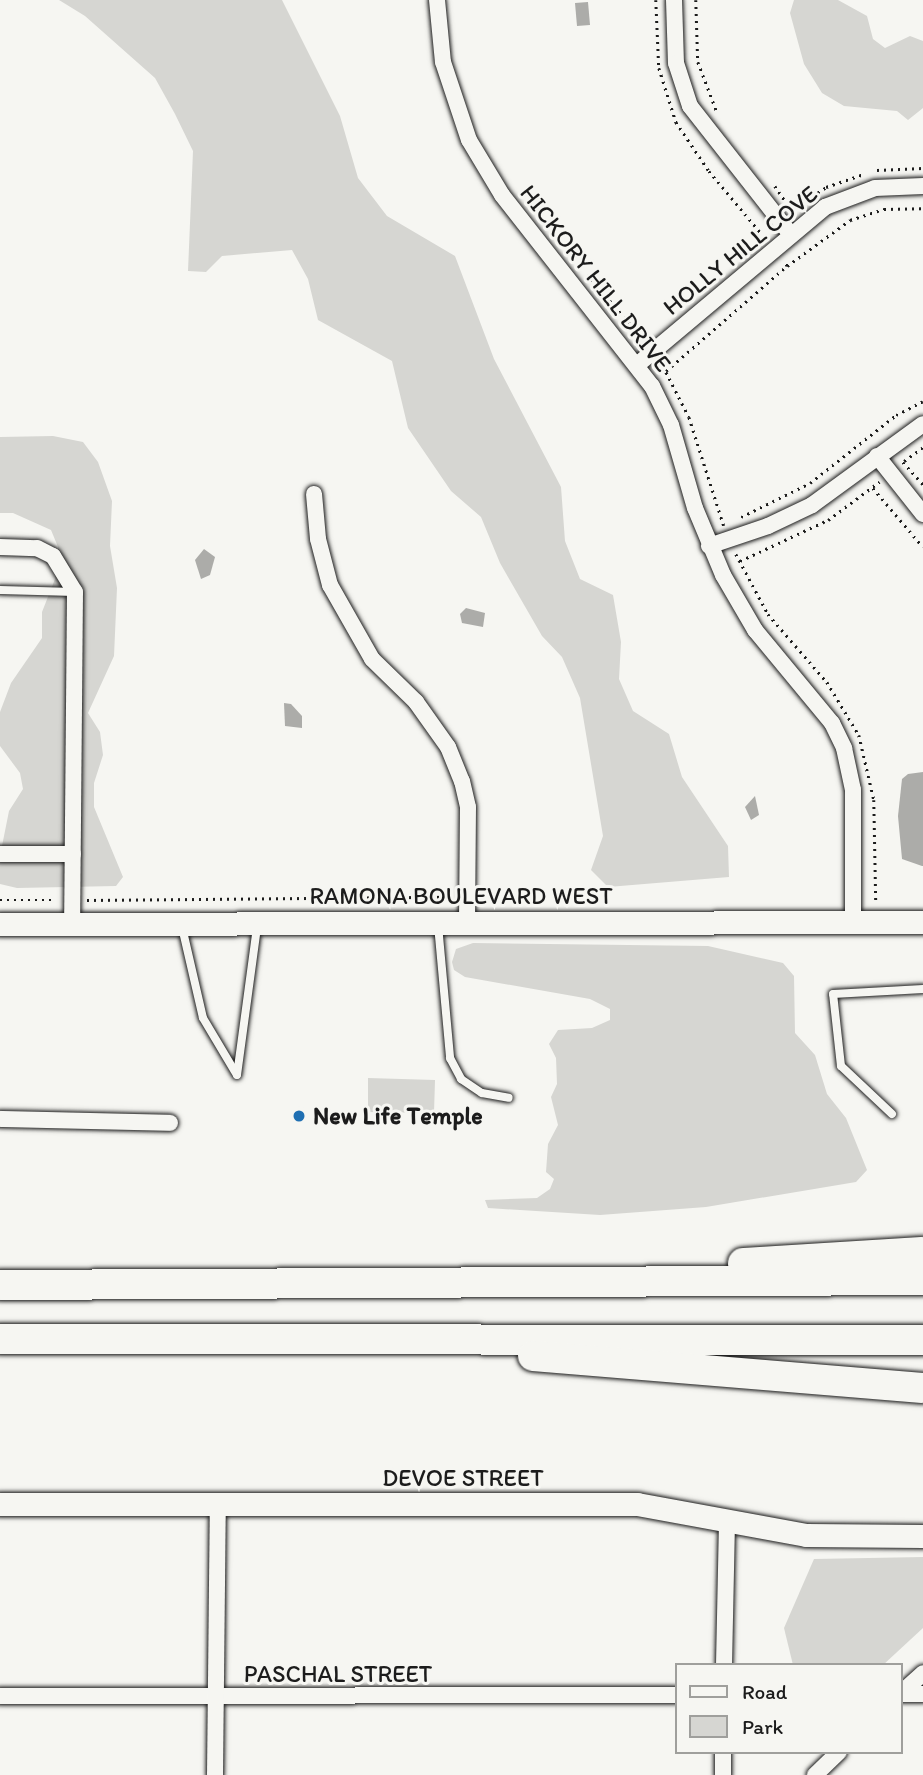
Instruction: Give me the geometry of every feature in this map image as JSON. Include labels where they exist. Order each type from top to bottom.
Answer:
[{"type":"highway","points":[[480,1282],[923,1252]]},
{"type":"highway","points":[[0,1285],[923,1280]]},
{"type":"highway","points":[[0,1339],[923,1340]]},
{"type":"highway","points":[[457,1341],[557,1360],[923,1388]]},
{"type":"street","name":"HICKORY HILL DRIVE","points":[[437,0],[443,62],[469,140],[517,214],[637,365],[671,425],[709,546],[755,630],[832,723],[844,748],[853,790],[853,922]]},
{"type":"street","points":[[674,0],[676,63],[690,106],[791,235]]},
{"type":"street","name":"HOLLY HILL COVE","points":[[637,365],[768,242],[791,235],[841,198],[875,188],[923,186]]},
{"type":"street","points":[[709,546],[796,513],[923,424]]},
{"type":"street","points":[[877,456],[923,514]]},
{"type":"street","points":[[314,494],[318,539],[330,585],[372,659],[415,702],[448,747],[462,781],[468,807],[467,922]]},
{"type":"street","points":[[0,547],[37,548],[53,556],[75,592],[72,924]]},
{"type":"street","points":[[0,854],[73,854]]},
{"type":"street","name":"RAMONA BOULEVARD WEST","points":[[0,924],[923,922]]},
{"type":"street","points":[[0,1119],[170,1123]]},
{"type":"street","name":"DEVOE STREET","points":[[0,1504],[637,1504],[806,1535],[923,1536]]},
{"type":"street","points":[[215,1775],[218,1504]]},
{"type":"street","points":[[724,1663],[727,1521]]},
{"type":"street","points":[[902,1692],[923,1673]]},
{"type":"street","points":[[902,1694],[923,1694]]},
{"type":"street","name":"PASCHAL STREET","points":[[0,1696],[674,1695]]},
{"type":"street","points":[[723,1754],[723,1775]]},
{"type":"street","points":[[814,1775],[837,1754]]},
{"type":"lane","points":[[0,590],[75,592]]},
{"type":"lane","points":[[438,922],[450,1058],[461,1079],[482,1093],[509,1098]]},
{"type":"lane","points":[[182,924],[203,1018],[237,1075],[258,923]]},
{"type":"lane","points":[[892,1114],[841,1066],[833,994],[923,989]]},
{"type":"path","points":[[656,0],[659,68],[670,109],[703,163],[787,265]]},
{"type":"path","points":[[695,0],[698,62],[719,117]]},
{"type":"path","points":[[768,242],[779,221],[794,208],[772,182]]},
{"type":"path","points":[[585,273],[666,371],[787,265],[850,220],[884,209],[923,208]]},
{"type":"path","points":[[723,525],[810,483],[896,415],[923,401]]},
{"type":"path","points":[[904,461],[923,447]]},
{"type":"path","points":[[740,561],[828,520],[873,488],[923,547]]},
{"type":"green space","points":[[59,0],[282,0],[340,116],[358,178],[387,216],[455,256],[494,359],[561,487],[565,541],[580,579],[613,595],[621,642],[619,679],[633,711],[669,734],[682,777],[728,846],[729,877],[608,887],[591,870],[603,836],[580,698],[562,657],[542,636],[500,563],[481,517],[451,491],[408,428],[392,361],[318,320],[308,279],[292,250],[222,256],[206,272],[188,271],[193,151],[155,78],[85,16]]},
{"type":"green space","points":[[794,0],[838,0],[867,16],[873,39],[885,48],[910,36],[923,41],[923,108],[908,120],[897,111],[844,106],[822,93],[804,64],[790,13]]},
{"type":"green space","points":[[53,436],[83,442],[98,462],[112,501],[110,546],[117,588],[114,656],[88,713],[100,732],[103,755],[94,783],[94,807],[123,877],[116,886],[17,888],[0,884],[0,856],[9,811],[23,789],[20,773],[0,746],[0,712],[11,683],[42,638],[42,612],[55,579],[58,547],[51,530],[13,513],[0,513],[0,437]]},
{"type":"green space","points":[[473,943],[708,946],[783,963],[794,976],[795,1033],[815,1055],[827,1094],[846,1118],[867,1170],[856,1182],[706,1207],[600,1215],[488,1208],[485,1200],[537,1198],[550,1189],[554,1179],[546,1172],[548,1144],[558,1125],[551,1097],[557,1084],[556,1058],[549,1044],[558,1030],[592,1028],[610,1020],[610,1009],[590,999],[465,977],[454,970],[452,962],[456,949]]},
{"type":"green space","points":[[368,1078],[435,1080],[434,1113],[368,1112]]},
{"type":"green space","points":[[923,1557],[923,1628],[885,1663],[793,1663],[784,1628],[814,1559]]},
{"type":"shaded area","points":[[588,2],[590,25],[577,26],[575,3]]},
{"type":"shaded area","points":[[204,549],[215,557],[210,575],[201,579],[195,560]]},
{"type":"shaded area","points":[[466,608],[485,613],[483,627],[462,623],[460,614]]},
{"type":"shaded area","points":[[284,703],[291,704],[302,716],[302,728],[285,726]]},
{"type":"shaded area","points":[[923,772],[922,866],[902,859],[898,816],[902,779],[908,774]]},
{"type":"shaded area","points":[[755,796],[759,815],[751,820],[745,807]]},
{"type":"place","name":"New Life Temple","points":[[299,1116]]}]
